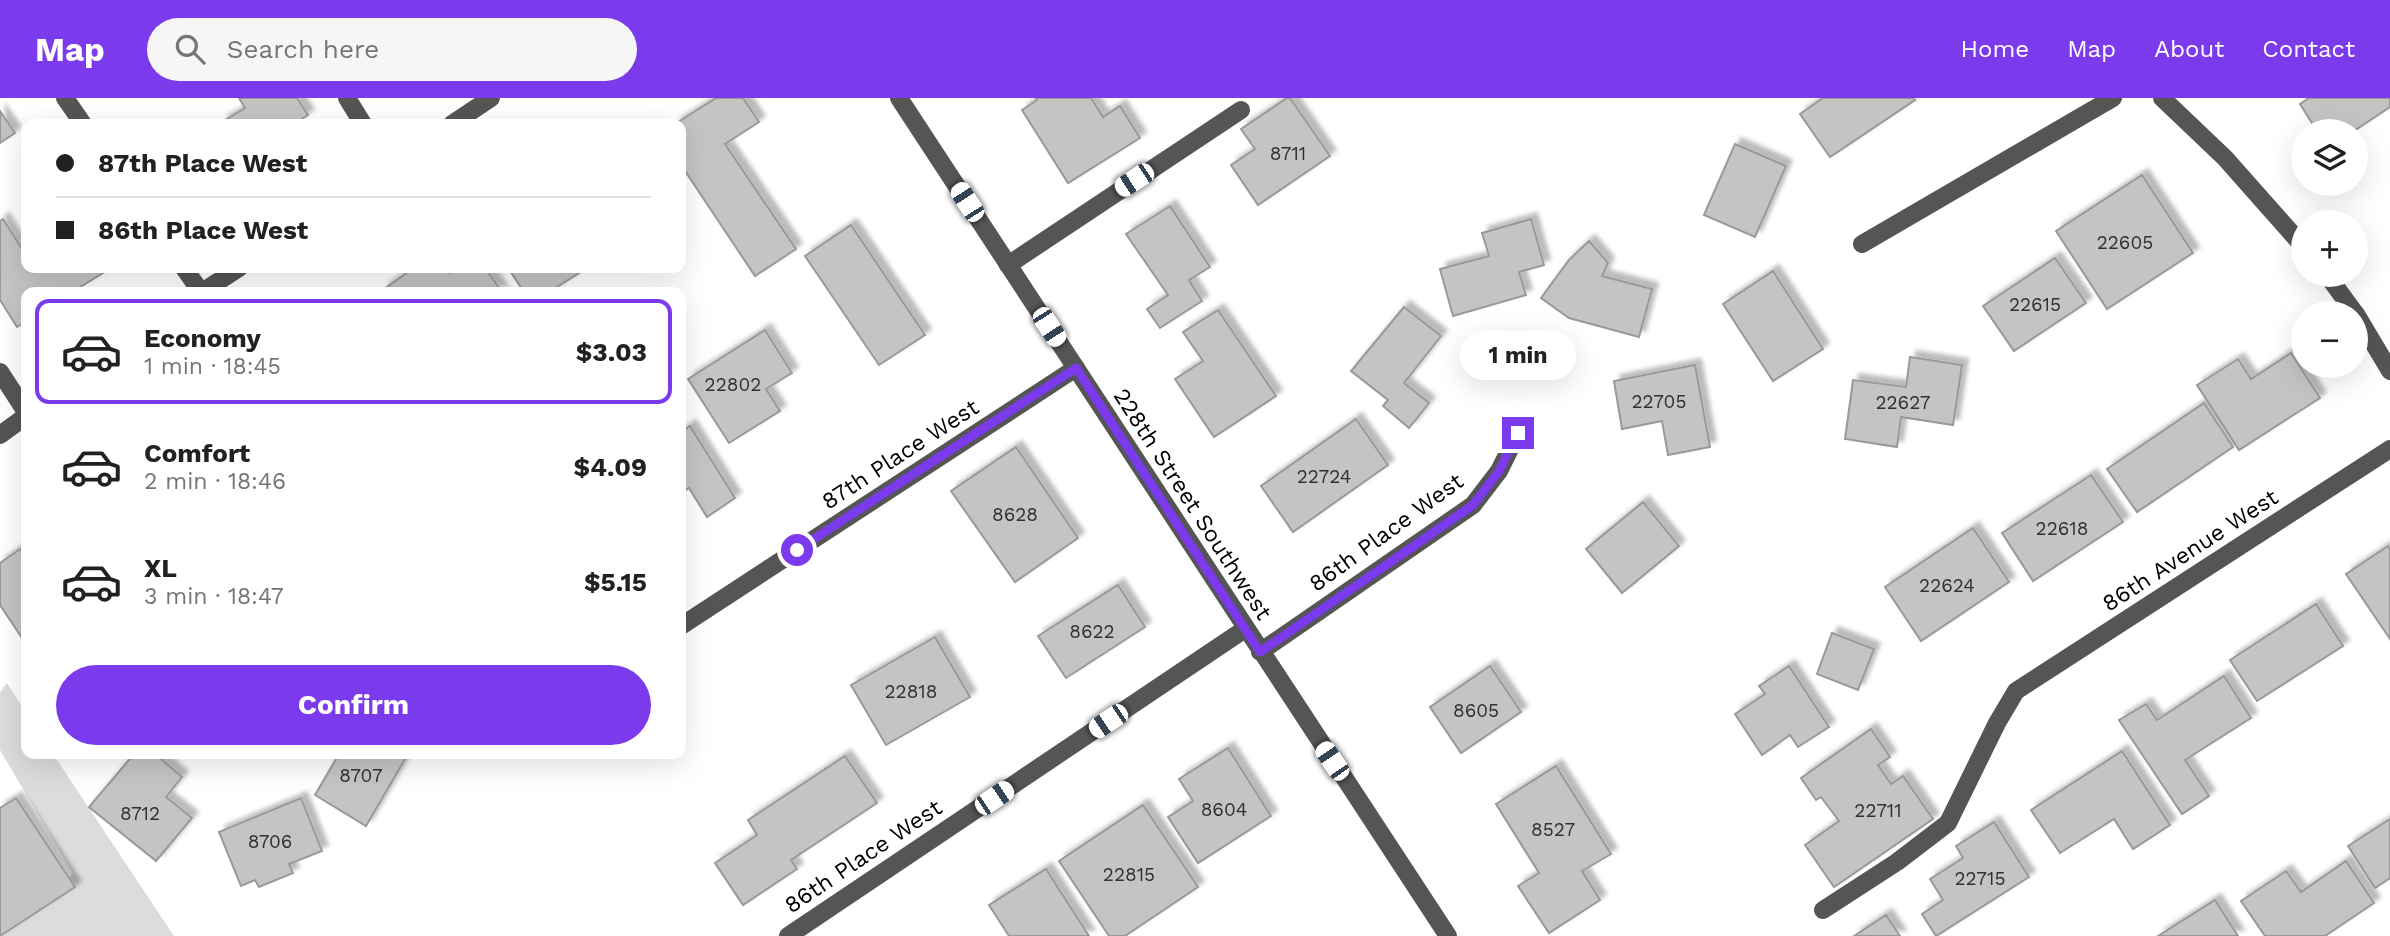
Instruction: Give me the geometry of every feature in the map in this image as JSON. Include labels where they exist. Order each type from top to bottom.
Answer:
[{"type":"street","points":[[65,98],[80,119]]},
{"type":"street","points":[[347,98],[360,119]]},
{"type":"street","points":[[460,119],[491,98]]},
{"type":"street","name":"228th Street Southwest","points":[[899,98],[1448,936]]},
{"type":"street","points":[[1862,244],[2113,98]]},
{"type":"street","points":[[2162,98],[2225,158],[2291,232]]},
{"type":"street","points":[[1008,265],[1241,110]]},
{"type":"street","points":[[210,287],[231,273]]},
{"type":"street","points":[[2368,335],[2390,371]]},
{"type":"street","name":"87th Place West","points":[[686,622],[1076,368]]},
{"type":"street","points":[[0,372],[21,406]]},
{"type":"street","points":[[0,435],[21,418]]},
{"type":"street","name":"86th Place West","points":[[1260,652],[1473,505],[1499,471],[1518,433]]},
{"type":"street","name":"86th Avenue West","points":[[1823,910],[1897,862],[1948,822],[1997,723],[2016,691],[2390,449]]},
{"type":"street","name":"86th Place West","points":[[788,936],[1245,629]]},
{"type":"shaded area","points":[[7,683],[21,705],[21,759],[56,759],[174,936],[0,936],[73,874],[0,750],[0,693]]},
{"type":"building","points":[[239,98],[297,98],[308,115],[302,119],[227,119],[245,108]]},
{"type":"building","points":[[716,98],[743,98],[759,122],[725,144],[796,249],[755,276],[686,172],[686,119],[683,119]]},
{"type":"building","points":[[1036,98],[1091,98],[1103,117],[1120,106],[1140,138],[1068,183],[1022,110],[1037,100]]},
{"type":"building","points":[[1290,98],[1330,156],[1258,205],[1231,165],[1255,149],[1241,129]]},
{"type":"building","points":[[1823,98],[1915,100],[1830,157],[1800,114]]},
{"type":"building","points":[[2309,98],[2390,98],[2390,107],[2368,122],[2368,119],[2309,119],[2300,104]]},
{"type":"building","points":[[0,111],[15,133],[0,143]]},
{"type":"building","points":[[1735,144],[1786,166],[1755,237],[1704,215]]},
{"type":"building","points":[[2142,175],[2193,253],[2107,309],[2056,231]]},
{"type":"building","points":[[1170,206],[1210,267],[1189,280],[1202,301],[1160,328],[1147,309],[1168,295],[1126,234]]},
{"type":"building","points":[[3,219],[21,247],[21,273],[103,273],[80,287],[21,287],[21,325],[17,327],[0,300],[0,221]]},
{"type":"building","points":[[1531,219],[1544,265],[1519,272],[1526,295],[1453,316],[1440,269],[1489,256],[1482,233]]},
{"type":"building","points":[[851,225],[925,335],[879,365],[805,256]]},
{"type":"building","points":[[1589,241],[1608,263],[1602,276],[1652,289],[1639,337],[1569,318],[1541,298],[1569,260]]},
{"type":"building","points":[[2055,258],[2086,303],[2014,351],[1983,306]]},
{"type":"building","points":[[1773,271],[1823,349],[1773,381],[1723,304]]},
{"type":"building","points":[[407,273],[489,273],[498,287],[387,287]]},
{"type":"building","points":[[511,273],[579,273],[557,287],[521,287]]},
{"type":"building","points":[[1404,307],[1441,336],[1404,383],[1429,403],[1409,428],[1383,406],[1388,400],[1351,371]]},
{"type":"building","points":[[1218,310],[1276,396],[1214,437],[1175,379],[1203,361],[1183,332]]},
{"type":"building","points":[[765,330],[792,373],[766,389],[780,411],[729,443],[688,379]]},
{"type":"building","points":[[2291,353],[2291,378],[2307,378],[2320,398],[2239,450],[2197,385],[2238,359],[2251,379]]},
{"type":"building","points":[[1910,357],[1962,365],[1953,425],[1901,417],[1897,447],[1845,439],[1853,380],[1906,387]]},
{"type":"building","points":[[1695,365],[1710,447],[1668,455],[1662,421],[1622,429],[1614,381]]},
{"type":"building","points":[[2204,403],[2233,447],[2137,512],[2107,469]]},
{"type":"building","points":[[1356,419],[1388,465],[1293,532],[1261,486]]},
{"type":"building","points":[[690,426],[735,498],[707,517],[689,488],[686,490],[686,429]]},
{"type":"building","points":[[1016,447],[1078,538],[1015,582],[951,491]]},
{"type":"building","points":[[2091,475],[2123,522],[2033,581],[2002,533]]},
{"type":"building","points":[[1643,502],[1679,546],[1622,593],[1586,549]]},
{"type":"building","points":[[1973,528],[2009,582],[1921,641],[1885,587]]},
{"type":"building","points":[[2388,546],[2390,550],[2390,639],[2346,574]]},
{"type":"building","points":[[21,550],[21,636],[0,605],[0,563]]},
{"type":"building","points":[[1118,585],[1145,627],[1066,678],[1038,636]]},
{"type":"building","points":[[2316,604],[2343,646],[2257,701],[2230,660]]},
{"type":"building","points":[[1832,633],[1874,649],[1858,690],[1817,674]]},
{"type":"building","points":[[935,637],[970,697],[886,745],[851,685]]},
{"type":"building","points":[[1490,666],[1521,712],[1461,753],[1430,707]]},
{"type":"building","points":[[1789,666],[1829,727],[1798,747],[1790,735],[1762,755],[1735,714],[1765,694],[1759,686]]},
{"type":"building","points":[[2224,676],[2251,718],[2185,760],[2209,796],[2182,814],[2119,720],[2146,704],[2157,720]]},
{"type":"building","points":[[1871,729],[1890,757],[1878,765],[1891,784],[1903,776],[1933,819],[1834,887],[1805,845],[1839,821],[1821,797],[1816,800],[1801,778]]},
{"type":"building","points":[[1228,748],[1271,816],[1198,863],[1168,817],[1193,801],[1179,779]]},
{"type":"building","points":[[2122,751],[2170,825],[2133,849],[2114,819],[2060,853],[2031,810]]},
{"type":"building","points":[[845,756],[877,803],[791,860],[797,869],[743,905],[715,863],[757,835],[748,820]]},
{"type":"building","points":[[130,759],[161,759],[182,777],[166,797],[192,818],[156,861],[89,807]]},
{"type":"building","points":[[336,759],[405,759],[366,826],[315,795]]},
{"type":"building","points":[[1556,766],[1611,854],[1582,871],[1600,900],[1549,933],[1518,886],[1539,873],[1496,804]]},
{"type":"building","points":[[16,798],[75,887],[0,936],[0,808]]},
{"type":"building","points":[[301,798],[322,851],[289,864],[293,873],[259,887],[255,880],[241,886],[219,832]]},
{"type":"building","points":[[1143,805],[1198,887],[1125,936],[1109,936],[1059,861]]},
{"type":"building","points":[[2390,819],[2390,878],[2375,888],[2348,846]]},
{"type":"building","points":[[1994,822],[2029,877],[1936,936],[1922,914],[1943,900],[1930,879],[1963,858],[1956,846]]},
{"type":"building","points":[[2346,861],[2374,903],[2325,936],[2265,936],[2241,901],[2286,871],[2301,892]]},
{"type":"building","points":[[1046,869],[1089,936],[1009,936],[989,905]]},
{"type":"building","points":[[2215,900],[2238,936],[2158,936]]},
{"type":"building","points":[[1886,915],[1900,936],[1854,936]]},
{"type":"route","points":[[797,550],[1076,368],[1260,652],[1473,505],[1499,471],[1518,433]]}]
